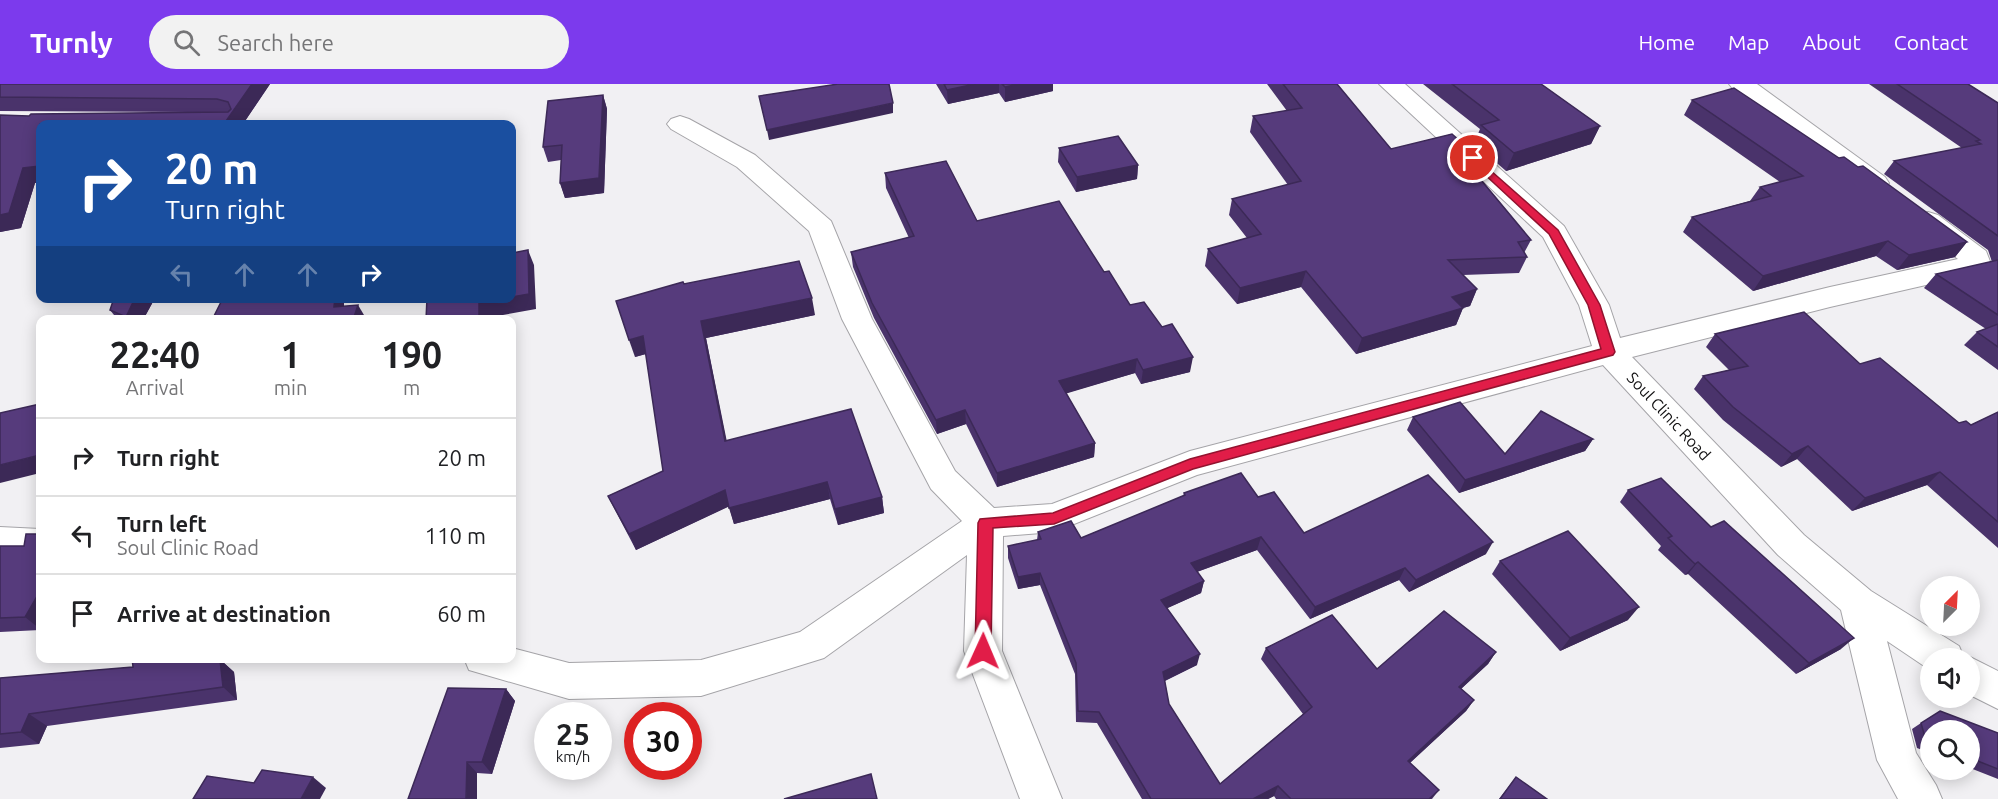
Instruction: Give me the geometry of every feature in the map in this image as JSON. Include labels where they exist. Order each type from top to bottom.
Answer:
[{"type":"street","name":"Soul Clinic Road","points":[[1391,84],[1554,232],[1594,305],[1609,352],[1791,545],[1858,602],[1929,648]]},
{"type":"street","points":[[502,663],[569,681],[701,678],[811,646],[986,523],[1054,518],[1190,464],[1609,352],[1830,297],[1977,264],[1976,258],[1969,251],[1741,84]]},
{"type":"street","points":[[680,124],[746,161],[820,227],[857,319],[943,480],[986,523],[983,651],[1041,799]]},
{"type":"street","points":[[0,542],[36,543]]},
{"type":"street","points":[[1858,602],[1897,760],[1921,799]]},
{"type":"building","points":[[0,84],[252,84],[227,120],[36,120],[36,166],[23,168],[9,213],[0,215],[0,115],[228,112],[231,109],[228,102],[217,99],[0,97]]},
{"type":"building","points":[[838,84],[889,84],[893,103],[767,130],[759,96]]},
{"type":"building","points":[[944,84],[975,84],[947,90]]},
{"type":"building","points":[[1002,84],[1019,84],[1005,87]]},
{"type":"building","points":[[1283,84],[1337,84],[1391,149],[1452,134],[1485,163],[1471,168],[1531,240],[1518,242],[1527,257],[1448,260],[1477,289],[1452,297],[1463,308],[1362,338],[1306,271],[1240,288],[1208,249],[1261,234],[1232,199],[1301,181],[1253,116],[1302,108]]},
{"type":"building","points":[[1452,84],[1541,84],[1600,126],[1514,153],[1481,125],[1499,120]]},
{"type":"building","points":[[1897,84],[1968,84],[1998,103],[1998,236],[1894,161],[1981,144],[1976,141],[1980,140]]},
{"type":"building","points":[[1734,88],[1839,158],[1844,157],[1858,167],[1863,166],[1967,242],[1909,255],[1888,241],[1763,276],[1692,217],[1771,196],[1760,187],[1803,176],[1692,100]]},
{"type":"building","points":[[603,95],[599,178],[560,183],[562,145],[543,147],[548,101]]},
{"type":"building","points":[[1118,136],[1138,165],[1077,177],[1059,148]]},
{"type":"building","points":[[946,161],[977,221],[1059,201],[1104,272],[1109,271],[1130,305],[1144,302],[1162,327],[1172,324],[1193,357],[1143,370],[1137,359],[1059,381],[1095,443],[997,473],[965,410],[936,420],[872,303],[851,252],[914,236],[885,173]]},
{"type":"building","points":[[528,250],[529,294],[516,296],[516,252]]},
{"type":"building","points":[[1998,260],[1998,315],[1936,274]]},
{"type":"building","points":[[799,261],[812,298],[701,321],[725,441],[851,409],[882,497],[835,509],[827,482],[729,508],[725,490],[629,534],[608,496],[663,471],[643,336],[629,340],[616,301],[683,282],[684,284]]},
{"type":"building","points":[[112,303],[133,303],[127,315],[110,310]]},
{"type":"building","points":[[220,303],[334,303],[334,307],[358,305],[355,315],[214,315]]},
{"type":"building","points":[[427,303],[479,303],[479,315],[426,315]]},
{"type":"building","points":[[1804,312],[1860,364],[1880,358],[1959,423],[1966,421],[1971,425],[1998,412],[1998,522],[1940,472],[1865,498],[1808,446],[1792,454],[1733,407],[1703,376],[1748,366],[1715,334]]},
{"type":"building","points":[[1998,324],[1998,347],[1977,332]]},
{"type":"building","points":[[1460,402],[1505,454],[1541,411],[1593,439],[1465,480],[1413,417]]},
{"type":"building","points":[[36,405],[36,456],[0,465],[0,413]]},
{"type":"building","points":[[1241,473],[1258,497],[1274,492],[1304,533],[1428,475],[1493,542],[1416,580],[1405,568],[1315,607],[1261,537],[1191,563],[1204,581],[1161,600],[1200,654],[1163,672],[1169,704],[1220,784],[1312,707],[1266,648],[1332,615],[1377,669],[1444,611],[1496,652],[1459,687],[1474,700],[1408,761],[1439,790],[1429,799],[1291,799],[1278,786],[1253,799],[1151,799],[1099,712],[1078,711],[1076,663],[1040,573],[1018,577],[1008,546],[1041,539],[1038,532],[1071,521],[1081,538],[1185,495],[1184,493]]},
{"type":"building","points":[[1661,478],[1711,527],[1724,521],[1854,638],[1809,663],[1698,562],[1695,564],[1668,538],[1672,536],[1628,490]]},
{"type":"building","points":[[1568,531],[1639,607],[1570,638],[1500,561]]},
{"type":"building","points":[[26,534],[36,534],[36,598],[25,617],[0,618],[0,546],[24,546]]},
{"type":"building","points":[[133,663],[220,663],[223,687],[29,714],[21,732],[0,734],[0,678],[133,667]]},
{"type":"building","points":[[448,688],[506,689],[482,762],[467,762],[466,799],[408,799]]},
{"type":"building","points":[[1940,711],[1964,720],[1926,720]]},
{"type":"building","points":[[1980,726],[1998,733],[1998,769],[1980,762]]},
{"type":"building","points":[[262,770],[313,777],[301,799],[193,799],[207,776],[254,783]]},
{"type":"building","points":[[871,774],[877,799],[784,799]]},
{"type":"building","points":[[1516,777],[1547,799],[1500,799]]},
{"type":"route","points":[[983,651],[986,523],[1054,518],[1190,464],[1609,352],[1594,305],[1554,232],[1473,158]]}]
